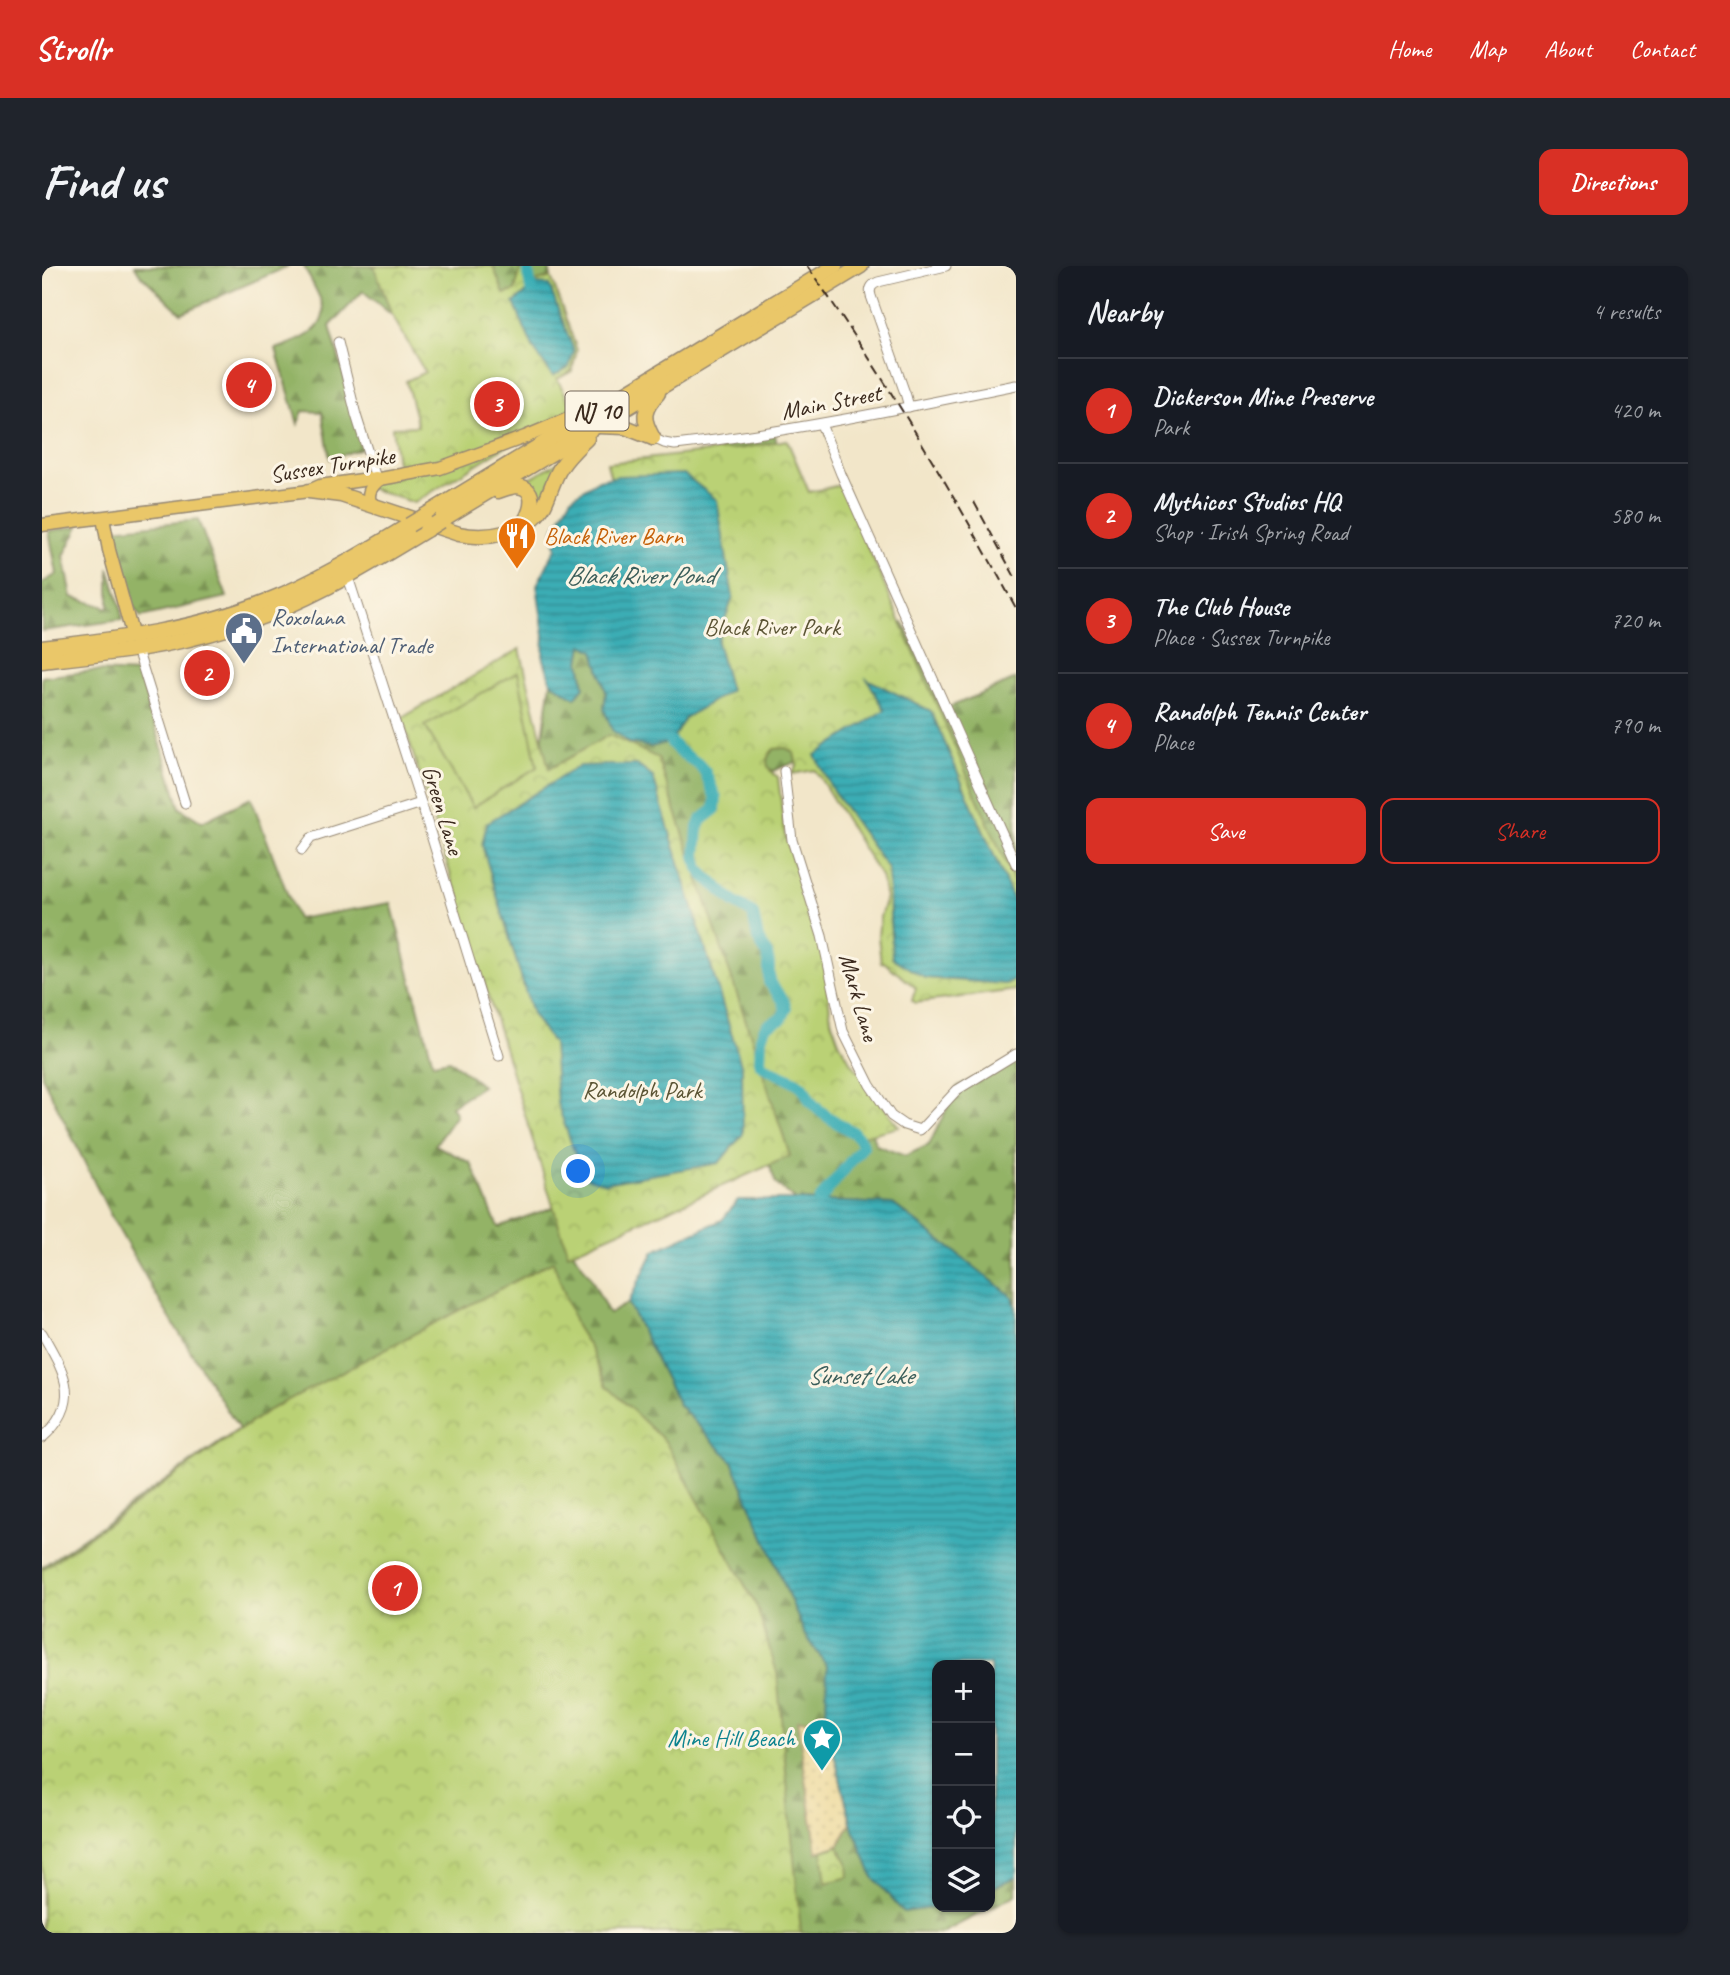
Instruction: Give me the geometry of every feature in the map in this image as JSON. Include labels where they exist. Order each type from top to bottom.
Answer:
[{"type":"highway","name":"NJ 10","points":[[42,648],[187,639],[238,625],[292,605],[348,577],[425,523],[617,399],[835,266]]},
{"type":"highway","name":"NJ 10","points":[[42,661],[135,643],[267,601],[330,572],[409,525],[440,521],[861,266]]},
{"type":"highway","points":[[653,438],[645,421],[646,411],[664,386]]},
{"type":"highway","points":[[309,491],[341,495],[468,536],[491,536],[519,527],[537,515],[561,467],[597,426],[625,427],[653,438]]},
{"type":"highway","points":[[475,500],[511,487],[524,489],[531,496],[532,508],[519,527]]},
{"type":"main road","name":"Sussex Turnpike","points":[[42,525],[309,491],[320,486],[421,473],[456,463],[617,399]]},
{"type":"main road","points":[[371,505],[370,489],[378,479]]},
{"type":"main road","points":[[103,518],[109,550],[135,643]]},
{"type":"street","points":[[909,407],[870,293],[871,287],[878,282],[946,266]]},
{"type":"street","points":[[338,342],[356,415],[378,479]]},
{"type":"street","name":"Main Street","points":[[653,438],[675,445],[756,435],[1016,385]]},
{"type":"street","points":[[821,424],[1016,864]]},
{"type":"street","name":"Green Lane","points":[[348,577],[499,1056]]},
{"type":"street","points":[[135,643],[185,803]]},
{"type":"street","name":"Mark Lane","points":[[784,771],[792,840],[822,936],[843,1031],[870,1084],[891,1116],[904,1125],[920,1130],[957,1090],[1016,1054]]},
{"type":"street","points":[[302,850],[311,838],[421,803]]},
{"type":"street","points":[[42,1333],[62,1370],[67,1387],[62,1413],[53,1428],[42,1438]]},
{"type":"green space","points":[[135,266],[289,266],[181,313]]},
{"type":"green space","points":[[304,266],[374,266],[392,315],[363,291],[330,326],[364,447],[330,459],[322,412],[303,411],[298,424],[276,349],[308,335],[315,330],[323,316],[322,303]]},
{"type":"green space","points":[[374,266],[493,266],[504,294],[515,291],[521,266],[533,283],[551,277],[577,350],[572,371],[557,379],[572,406],[561,418],[509,444],[414,503],[357,484],[399,477],[392,427],[418,426],[406,381],[425,372],[392,315]]},
{"type":"green space","points":[[493,266],[521,266],[515,291],[504,294]]},
{"type":"green space","points":[[522,266],[549,266],[551,277],[533,283]]},
{"type":"green space","name":"Black River Park","points":[[775,435],[790,495],[825,499],[844,486],[867,542],[843,547],[787,662],[903,622],[945,709],[1016,679],[1016,906],[829,779],[798,761],[752,779],[794,866],[832,1022],[876,1145],[905,1156],[929,1145],[958,1086],[1016,1059],[1016,1310],[1013,1297],[893,1204],[796,1200],[776,1184],[761,1141],[541,772],[551,682],[575,698],[584,687],[580,661],[583,644],[594,651],[606,692],[604,709],[718,478],[720,444]]},
{"type":"green space","points":[[787,440],[809,492],[841,485],[1016,887],[1016,990],[915,1003],[912,1000],[916,988],[884,962],[881,963],[878,936],[886,897],[881,877],[815,770],[792,774],[797,766],[794,753],[786,748],[774,749],[767,764],[778,777],[785,835],[824,955],[831,1020],[849,1059],[899,1127],[858,1137],[815,1105],[796,1082],[760,1064],[790,1156],[568,1254],[402,718],[520,649],[549,769],[609,735],[658,758],[759,1060],[764,1029],[782,1018],[786,1009],[783,1000],[769,982],[767,954],[758,939],[754,914],[738,905],[699,869],[696,856],[698,827],[701,820],[715,809],[716,798],[705,772],[671,742],[675,735],[607,463],[744,448]]},
{"type":"green space","points":[[562,460],[537,509],[525,481]]},
{"type":"green space","points":[[198,520],[227,597],[141,617],[132,605],[112,529]]},
{"type":"green space","points":[[79,526],[64,556],[72,597],[109,608],[109,568],[122,620],[42,631],[42,583],[57,574],[49,531]]},
{"type":"green space","points":[[93,671],[139,673],[180,808],[202,822],[251,798],[297,919],[391,903],[433,1063],[450,1060],[482,1086],[451,1106],[456,1115],[435,1145],[471,1163],[498,1227],[556,1206],[572,1250],[591,1278],[609,1314],[628,1303],[679,1405],[732,1461],[805,1634],[827,1666],[826,1722],[798,1720],[838,1846],[851,1823],[873,1877],[903,1912],[932,1908],[932,1912],[983,1912],[942,1933],[42,1933],[42,1567],[239,1429],[163,1307],[112,1218],[42,1076],[42,677]]},
{"type":"green space","points":[[518,672],[537,767],[473,807],[425,726]]},
{"type":"green space","points":[[553,1261],[576,1326],[590,1348],[607,1386],[665,1441],[757,1607],[777,1673],[801,1933],[42,1933],[42,1570],[267,1411]]},
{"type":"green space","points":[[838,1846],[848,1862],[849,1877],[826,1883],[822,1851]]},
{"type":"green space","points":[[1016,1877],[1016,1895],[995,1906],[995,1887]]},
{"type":"sand","name":"Mine Hill Beach","points":[[797,1720],[826,1722],[851,1823],[838,1846],[817,1852]]},
{"type":"water","points":[[536,284],[549,285],[574,351],[569,367],[553,376],[534,350],[514,303]]},
{"type":"water","name":"Black River Pond","points":[[684,474],[717,500],[733,597],[717,642],[730,691],[685,718],[671,742],[651,747],[629,743],[612,730],[604,709],[606,692],[594,651],[583,645],[580,661],[584,687],[575,698],[551,682],[543,656],[544,635],[537,585],[556,548],[553,531],[572,497],[599,480],[618,476]]},
{"type":"water","points":[[867,679],[931,711],[1016,906],[1016,979],[1005,984],[925,978],[892,958],[888,869],[833,791],[815,755],[885,710]]},
{"type":"water","points":[[637,765],[653,777],[742,1068],[743,1134],[719,1163],[605,1183],[583,1176],[557,1103],[553,1044],[532,1014],[482,845],[487,823],[579,766]]},
{"type":"water","name":"Sunset Lake","points":[[738,1200],[893,1204],[1013,1297],[1016,1310],[1016,1877],[995,1887],[995,1660],[932,1660],[932,1908],[903,1912],[873,1877],[851,1822],[826,1722],[827,1666],[805,1634],[732,1461],[679,1405],[628,1303],[654,1251],[722,1220]]},
{"type":"waterway","points":[[527,266],[531,289]]},
{"type":"waterway","points":[[671,742],[705,772],[716,798],[715,809],[701,820],[698,827],[696,856],[699,869],[734,902],[753,914],[758,939],[767,954],[769,982],[783,1000],[786,1009],[782,1018],[764,1029],[760,1063],[800,1085],[816,1108],[854,1133]]},
{"type":"waterway","points":[[819,1201],[863,1146],[858,1137]]},
{"type":"railway","points":[[807,266],[916,434],[1016,608]]},
{"type":"railway","points":[[974,502],[1016,579]]},
{"type":"place","name":"Randolph Tennis Center","points":[[249,385]]},
{"type":"place","name":"The Club House","points":[[497,404]]},
{"type":"place","name":"Black River Barn","points":[[517,570]]},
{"type":"place","name":"Roxolana International Trade","points":[[244,665]]},
{"type":"place","name":"Mythicos Studios HQ","points":[[207,673]]},
{"type":"place","name":"Dickerson Mine Preserve","points":[[395,1588]]},
{"type":"place","name":"Mine Hill Beach","points":[[822,1772]]},
{"type":"park label","name":"Randolph Park","points":[[642,1090]]}]
